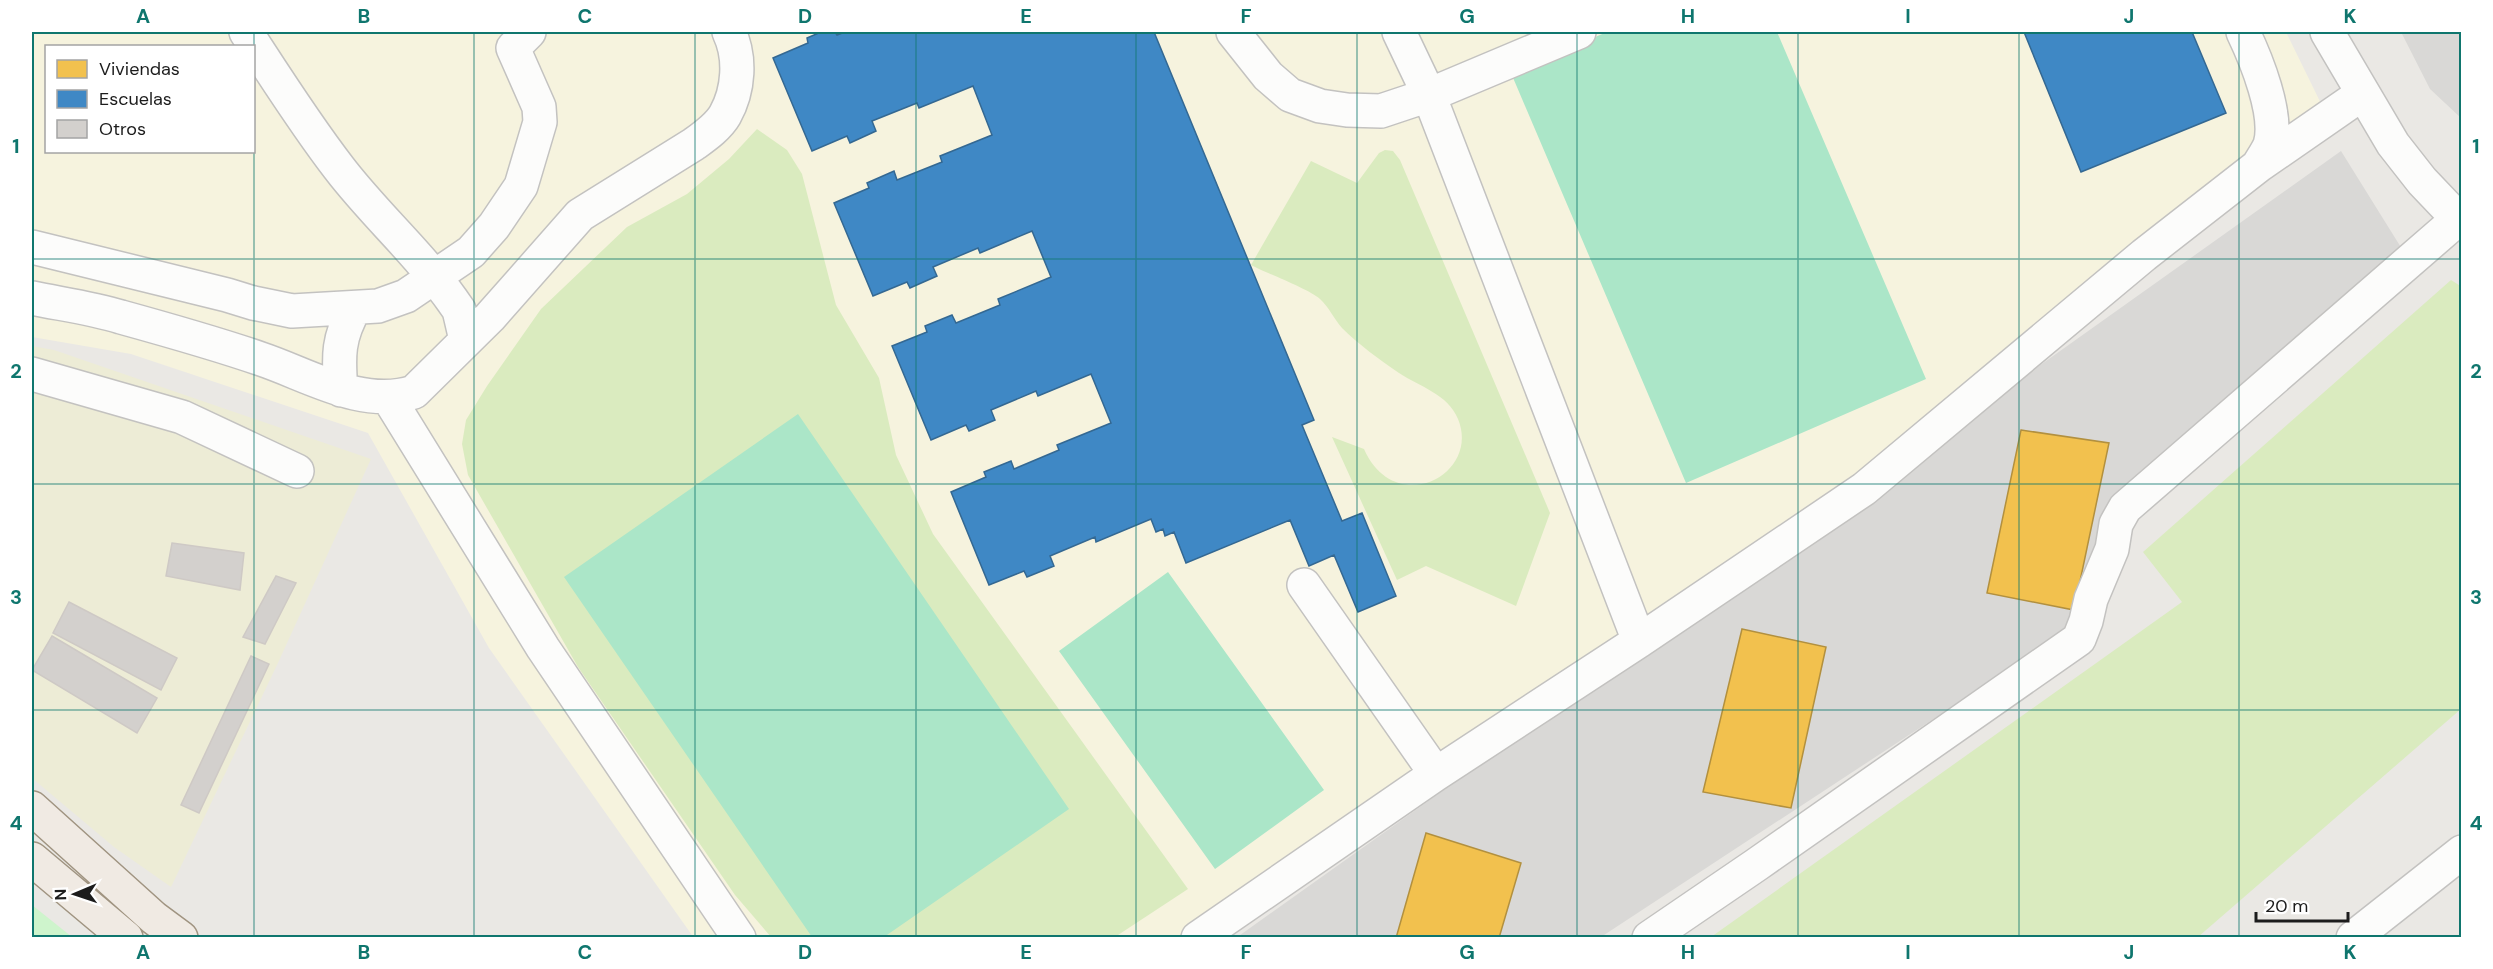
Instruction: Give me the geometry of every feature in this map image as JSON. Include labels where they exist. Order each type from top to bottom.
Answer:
[{"type":"main road","points":[[32,808],[154,918],[181,938]]},
{"type":"main road","points":[[32,859],[126,938]]},
{"type":"street","points":[[246,32],[254,45]]},
{"type":"street","points":[[32,247],[292,311],[378,306],[406,296],[471,252],[494,226],[521,186],[540,122],[539,107],[513,48],[529,32]]},
{"type":"street","points":[[32,298],[117,315],[261,359],[341,390],[388,397],[414,392],[506,300],[580,215],[710,133],[724,116],[733,95],[737,65],[734,41],[729,32]]},
{"type":"street","points":[[1233,32],[1268,76],[1290,95],[1320,106],[1381,111],[1429,95],[1579,32]]},
{"type":"street","points":[[1399,32],[1429,95],[1639,641]]},
{"type":"street","points":[[2243,32],[2266,93],[2272,122],[2270,145],[2258,166]]},
{"type":"street","points":[[1649,938],[2079,639],[2091,599],[2112,549],[2116,524],[2125,508],[2460,221],[2422,181],[2392,144],[2327,32]]},
{"type":"street","points":[[255,46],[340,169],[434,277],[459,310],[466,340]]},
{"type":"street","points":[[1198,938],[1436,774],[1639,641],[1864,489],[2144,255],[2258,166],[2362,94]]},
{"type":"street","points":[[341,390],[340,338],[355,308]]},
{"type":"street","points":[[32,374],[182,417],[297,471]]},
{"type":"street","points":[[388,397],[543,648],[739,938]]},
{"type":"street","points":[[1304,585],[1436,774]]},
{"type":"street","points":[[2353,938],[2462,852]]},
{"type":"shaded area","points":[[32,32],[2286,32],[2332,126],[1640,656],[1222,937],[694,938],[489,648],[368,433],[131,354],[32,337]]},
{"type":"shaded area","points":[[2401,32],[2461,32],[2461,118],[2430,89]]},
{"type":"shaded area","points":[[2341,151],[2402,249],[2110,507],[2063,634],[1601,937],[1236,938]]},
{"type":"green space","points":[[1607,32],[1777,32],[1926,379],[1686,483],[1511,73]]},
{"type":"green space","points":[[757,129],[787,150],[802,174],[836,305],[879,378],[896,455],[933,534],[1188,889],[1115,937],[771,937],[735,895],[578,667],[468,475],[462,444],[466,420],[541,309],[627,227],[687,194],[729,159]]},
{"type":"green space","points":[[1385,150],[1393,151],[1400,160],[1550,513],[1516,606],[1426,566],[1397,580],[1332,437],[1364,449],[1378,470],[1395,482],[1413,485],[1431,481],[1447,472],[1457,457],[1462,439],[1458,419],[1448,403],[1399,373],[1355,340],[1342,328],[1320,299],[1251,265],[1311,161],[1357,183],[1379,153]]},
{"type":"green space","points":[[2451,280],[2462,287],[2461,709],[2198,937],[1711,937],[2182,602],[2143,552]]},
{"type":"green space","points":[[32,346],[54,350],[371,459],[277,665],[171,887],[114,847],[32,778]]},
{"type":"green space","points":[[798,414],[1069,809],[884,937],[812,937],[564,577]]},
{"type":"green space","points":[[1168,572],[1324,790],[1215,869],[1059,651]]},
{"type":"green space","points":[[32,905],[72,937],[32,937]]},
{"type":"building: Viviendas","points":[[2021,430],[2109,443],[2074,610],[1987,593]]},
{"type":"building: Viviendas","points":[[1742,629],[1826,647],[1791,808],[1703,792]]},
{"type":"building: Viviendas","points":[[1426,833],[1521,863],[1499,938],[1396,938]]},
{"type":"building: Escuelas","points":[[821,32],[835,32],[837,35],[845,32],[1154,32],[1314,420],[1302,425],[1342,521],[1362,513],[1396,596],[1358,612],[1334,555],[1309,566],[1290,520],[1186,563],[1174,532],[1165,536],[1163,529],[1156,532],[1151,519],[1096,542],[1095,537],[1050,556],[1054,566],[1027,577],[1024,571],[989,585],[951,492],[986,477],[984,472],[1011,461],[1014,469],[1059,450],[1057,445],[1111,423],[1091,374],[1038,396],[1036,391],[991,410],[995,420],[969,431],[966,425],[931,440],[892,346],[927,332],[925,326],[952,315],[956,323],[1000,305],[998,299],[1051,277],[1032,231],[980,253],[978,248],[933,267],[937,276],[910,288],[907,282],[873,296],[834,203],[869,188],[867,183],[894,171],[897,180],[942,162],[940,156],[992,135],[973,86],[919,108],[917,103],[872,121],[876,131],[850,143],[847,136],[812,151],[773,58],[808,43],[807,38]]},
{"type":"building: Escuelas","points":[[2024,32],[2192,32],[2226,113],[2081,172]]},
{"type":"building: Otros","points":[[172,543],[244,553],[240,590],[166,576]]},
{"type":"building: Otros","points":[[276,576],[296,583],[265,644],[243,637]]},
{"type":"building: Otros","points":[[69,602],[177,658],[161,690],[53,633]]},
{"type":"building: Otros","points":[[52,636],[157,698],[137,733],[32,670]]},
{"type":"building: Otros","points":[[251,656],[269,664],[199,813],[181,805]]}]
